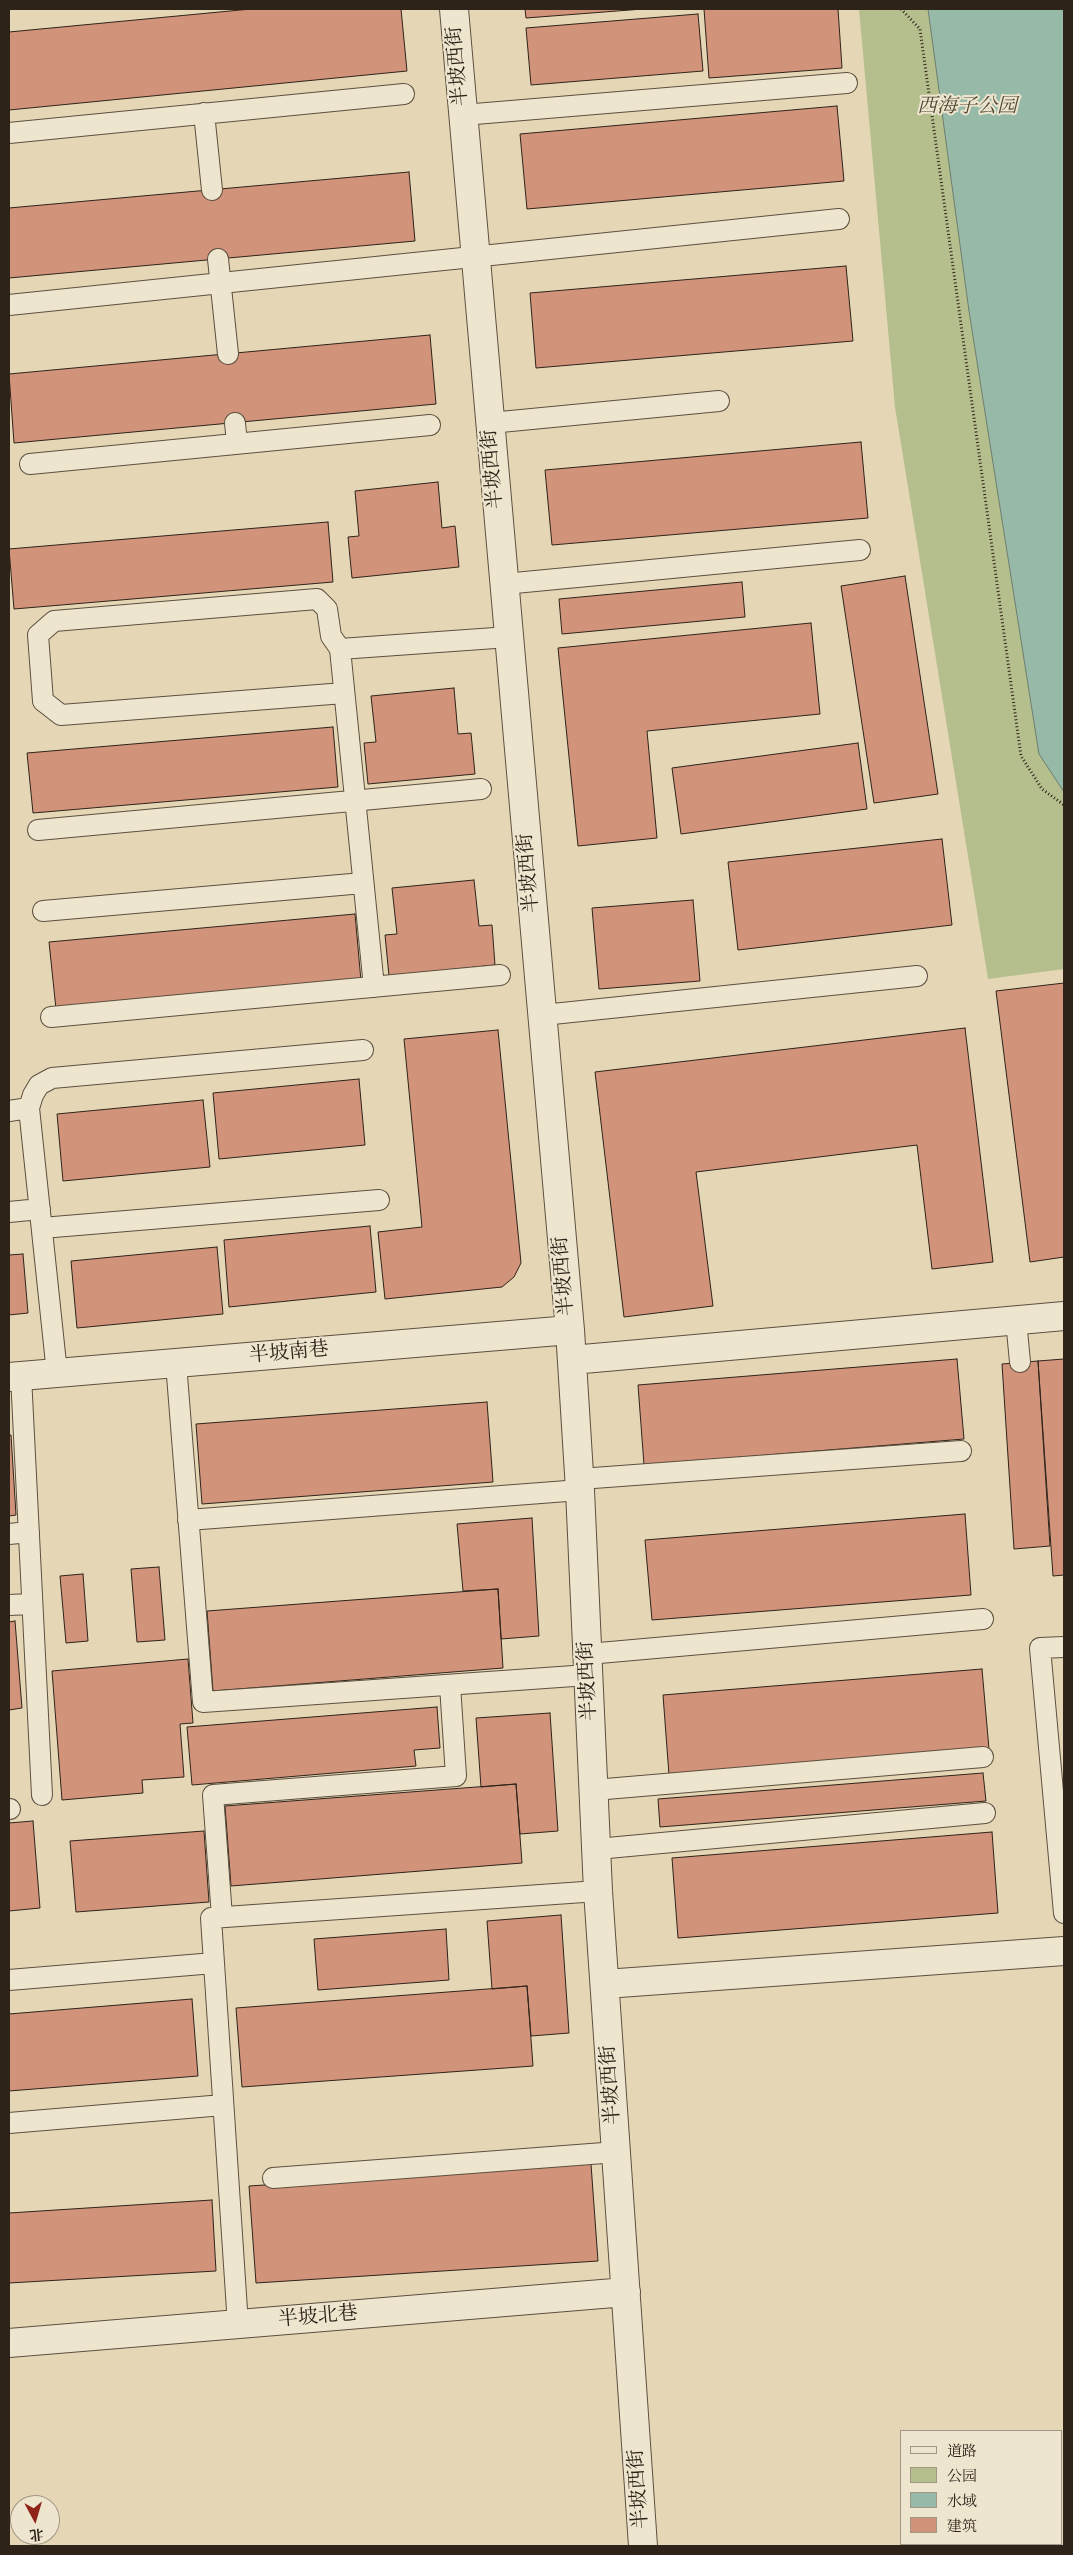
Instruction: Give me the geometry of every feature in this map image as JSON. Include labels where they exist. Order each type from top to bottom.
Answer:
[{"type":"street","name":"半坡西街","points":[[454,9],[570,1330],[580,1485],[598,1891],[644,2546]]},
{"type":"street","points":[[572,1360],[1064,1316]]},
{"type":"street","name":"半坡南巷","points":[[15,1377],[570,1330]]},
{"type":"street","points":[[604,1984],[1064,1951]]},
{"type":"street","name":"半坡北巷","points":[[9,2343],[626,2292]]},
{"type":"lane","points":[[463,114],[847,83]]},
{"type":"lane","points":[[9,133],[404,94]]},
{"type":"lane","points":[[204,113],[212,190]]},
{"type":"lane","points":[[9,305],[840,219]]},
{"type":"lane","points":[[218,259],[228,354]]},
{"type":"lane","points":[[490,423],[719,401]]},
{"type":"lane","points":[[235,423],[237,443]]},
{"type":"lane","points":[[30,464],[430,425]]},
{"type":"lane","points":[[504,584],[860,550]]},
{"type":"lane","points":[[344,693],[61,715],[43,701],[38,635],[54,621],[316,599],[327,609],[331,636],[340,649],[374,987]]},
{"type":"lane","points":[[340,649],[509,637]]},
{"type":"lane","points":[[38,830],[480,789]]},
{"type":"lane","points":[[43,911],[363,883]]},
{"type":"lane","points":[[51,1017],[500,975]]},
{"type":"lane","points":[[543,1015],[917,976]]},
{"type":"lane","points":[[57,1373],[29,1108],[32,1095],[39,1085],[52,1078],[363,1050]]},
{"type":"lane","points":[[9,1111],[29,1108]]},
{"type":"lane","points":[[9,1212],[41,1219],[379,1200]]},
{"type":"lane","points":[[1016,1320],[1020,1362]]},
{"type":"lane","points":[[176,1363],[203,1702],[450,1685],[588,1664],[983,1619]]},
{"type":"lane","points":[[15,1377],[29,1532],[42,1795]]},
{"type":"lane","points":[[188,1520],[961,1451]]},
{"type":"lane","points":[[9,1534],[29,1532]]},
{"type":"lane","points":[[9,1605],[32,1604]]},
{"type":"lane","points":[[1064,1647],[1040,1648],[1064,1906]]},
{"type":"lane","points":[[222,1918],[213,1795],[456,1776],[450,1685]]},
{"type":"lane","points":[[594,1790],[983,1757]]},
{"type":"lane","points":[[596,1849],[985,1813]]},
{"type":"lane","points":[[238,2325],[210,1918],[598,1891]]},
{"type":"lane","points":[[9,1980],[214,1963]]},
{"type":"lane","points":[[9,2123],[223,2105]]},
{"type":"lane","points":[[273,2178],[617,2152]]},
{"type":"path","points":[[901,9],[920,29],[1021,756],[1042,789],[1064,805]]},
{"type":"green space","name":"西海子公园","points":[[859,9],[1064,9],[1064,969],[988,979],[895,407]]},
{"type":"water","points":[[928,9],[1064,9],[1064,792],[1039,754],[969,311]]},
{"type":"building","points":[[251,9],[401,9],[407,71],[9,110],[9,32]]},
{"type":"building","points":[[525,9],[643,9],[526,18]]},
{"type":"building","points":[[704,9],[838,9],[842,68],[709,78]]},
{"type":"building","points":[[698,14],[703,71],[531,85],[526,28]]},
{"type":"building","points":[[837,106],[844,181],[527,209],[520,134]]},
{"type":"building","points":[[409,172],[415,241],[9,278],[9,208]]},
{"type":"building","points":[[846,266],[853,341],[536,368],[530,293]]},
{"type":"building","points":[[430,335],[436,404],[14,443],[9,374]]},
{"type":"building","points":[[861,442],[868,518],[552,545],[545,470]]},
{"type":"building","points":[[438,482],[442,528],[455,526],[459,567],[352,578],[348,537],[359,536],[355,491]]},
{"type":"building","points":[[328,522],[333,582],[14,609],[9,549]]},
{"type":"building","points":[[905,576],[938,794],[874,803],[841,586]]},
{"type":"building","points":[[742,582],[745,617],[562,634],[559,599]]},
{"type":"building","points":[[811,623],[820,714],[647,731],[657,838],[578,846],[558,648]]},
{"type":"building","points":[[454,688],[458,734],[471,733],[475,774],[368,784],[364,743],[376,742],[371,696]]},
{"type":"building","points":[[333,727],[338,787],[33,813],[27,753]]},
{"type":"building","points":[[858,743],[867,809],[681,834],[672,768]]},
{"type":"building","points":[[942,839],[952,925],[738,950],[728,862]]},
{"type":"building","points":[[474,880],[479,926],[492,925],[495,965],[389,976],[385,935],[397,934],[392,888]]},
{"type":"building","points":[[693,900],[700,981],[599,989],[592,908]]},
{"type":"building","points":[[355,914],[361,981],[56,1009],[49,942]]},
{"type":"building","points":[[1064,983],[1064,1257],[1030,1262],[996,991]]},
{"type":"building","points":[[965,1028],[993,1262],[932,1269],[917,1145],[696,1172],[713,1306],[624,1317],[595,1072]]},
{"type":"building","points":[[498,1030],[521,1263],[514,1277],[502,1287],[385,1299],[378,1232],[422,1227],[404,1039]]},
{"type":"building","points":[[359,1079],[365,1145],[219,1159],[213,1093]]},
{"type":"building","points":[[203,1100],[210,1167],[63,1181],[57,1114]]},
{"type":"building","points":[[370,1226],[376,1292],[229,1307],[224,1240]]},
{"type":"building","points":[[217,1247],[223,1314],[77,1328],[71,1261]]},
{"type":"building","points":[[23,1254],[28,1313],[9,1315],[9,1255]]},
{"type":"building","points":[[957,1359],[964,1439],[644,1465],[638,1385]]},
{"type":"building","points":[[1064,1359],[1064,1575],[1053,1576],[1038,1361]]},
{"type":"building","points":[[1038,1361],[1050,1546],[1014,1549],[1002,1364]]},
{"type":"building","points":[[487,1402],[493,1482],[202,1504],[196,1424]]},
{"type":"building","points":[[9,1435],[11,1435],[16,1515],[9,1516]]},
{"type":"building","points":[[965,1514],[971,1595],[652,1620],[645,1540]]},
{"type":"building","points":[[532,1518],[539,1636],[501,1639],[498,1589],[463,1591],[457,1524]]},
{"type":"building","points":[[159,1567],[165,1640],[137,1642],[131,1569]]},
{"type":"building","points":[[83,1574],[88,1641],[66,1643],[60,1576]]},
{"type":"building","points":[[498,1589],[503,1668],[213,1691],[207,1611]]},
{"type":"building","points":[[15,1621],[22,1708],[9,1710],[9,1622]]},
{"type":"building","points":[[188,1659],[193,1723],[180,1724],[184,1777],[142,1780],[143,1793],[62,1800],[52,1671]]},
{"type":"building","points":[[982,1669],[989,1749],[669,1775],[663,1695]]},
{"type":"building","points":[[437,1707],[440,1748],[414,1750],[416,1766],[192,1785],[187,1727]]},
{"type":"building","points":[[550,1713],[558,1831],[520,1834],[516,1784],[481,1787],[476,1718]]},
{"type":"building","points":[[983,1773],[986,1801],[660,1827],[658,1799]]},
{"type":"building","points":[[516,1784],[522,1863],[231,1886],[225,1806]]},
{"type":"building","points":[[33,1821],[40,1908],[9,1911],[9,1823]]},
{"type":"building","points":[[204,1831],[209,1902],[76,1912],[70,1841]]},
{"type":"building","points":[[992,1832],[998,1913],[678,1938],[672,1858]]},
{"type":"building","points":[[561,1915],[569,2033],[531,2036],[527,1986],[492,1989],[487,1921]]},
{"type":"building","points":[[446,1929],[449,1980],[318,1990],[314,1939]]},
{"type":"building","points":[[527,1986],[533,2066],[242,2087],[236,2008]]},
{"type":"building","points":[[192,1999],[198,2076],[9,2091],[9,2014]]},
{"type":"building","points":[[591,2164],[598,2261],[256,2283],[249,2186]]},
{"type":"building","points":[[212,2200],[216,2271],[9,2283],[9,2213]]}]
